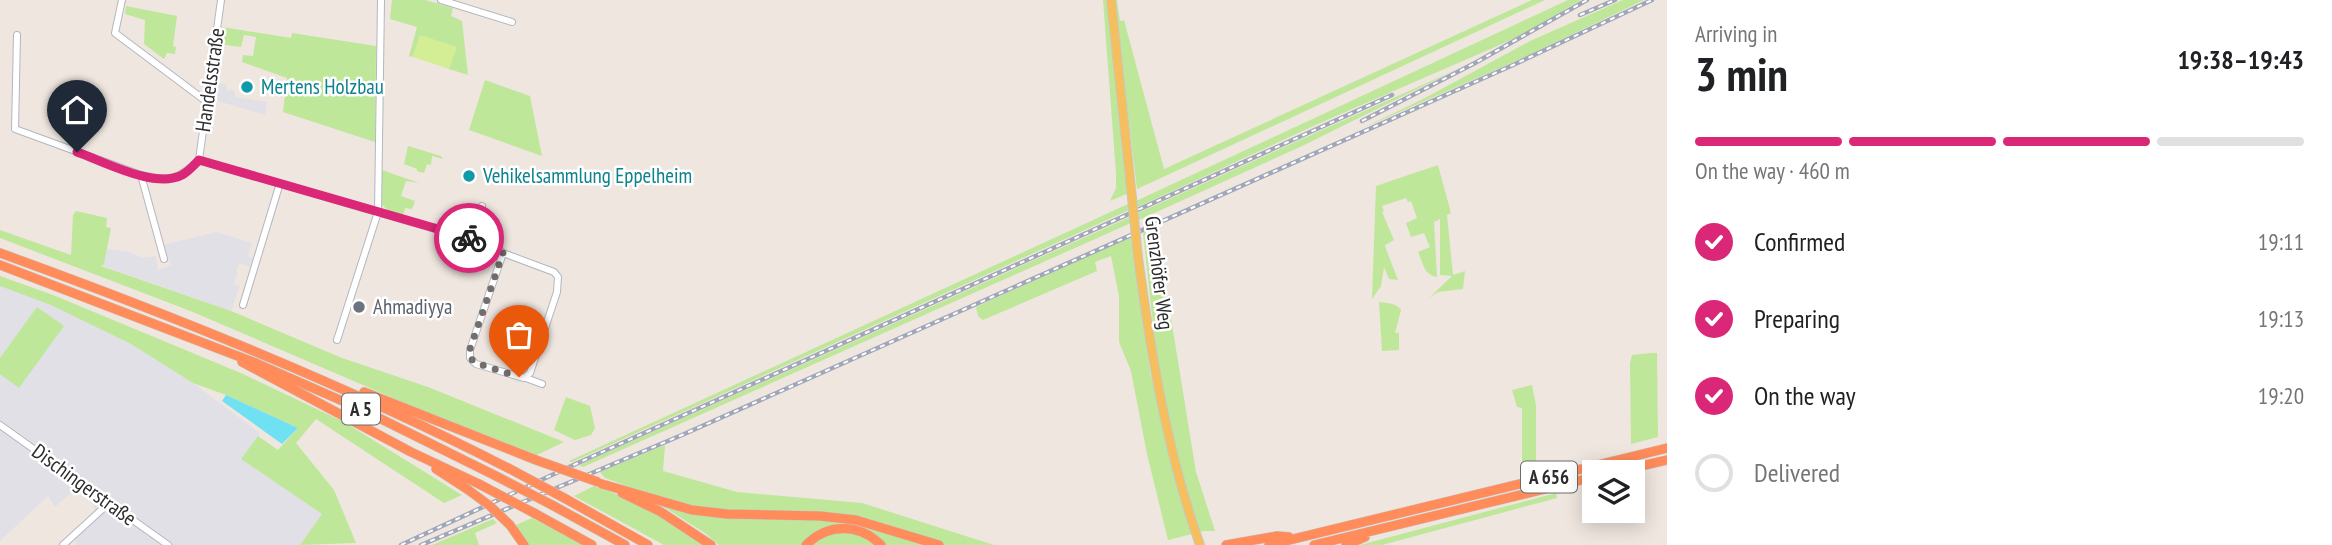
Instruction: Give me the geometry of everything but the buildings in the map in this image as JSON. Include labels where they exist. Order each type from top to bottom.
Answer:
[{"type":"highway","name":"A 5","points":[[0,253],[110,292],[341,388],[442,435],[648,545]]},
{"type":"highway","name":"A 5","points":[[0,265],[222,349],[365,411],[496,476],[625,545]]},
{"type":"highway","points":[[222,349],[259,372],[592,545]]},
{"type":"highway","name":"A 5","points":[[341,388],[357,390],[600,483],[692,510],[856,520],[939,545]]},
{"type":"highway","name":"A 656","points":[[1269,545],[1667,448]]},
{"type":"highway","points":[[411,452],[490,506],[510,525],[524,545]]},
{"type":"highway","points":[[1645,465],[1667,460]]},
{"type":"highway","name":"A 656","points":[[1314,545],[1582,481]]},
{"type":"highway","name":"A 5","points":[[600,483],[661,512],[711,545]]},
{"type":"highway","points":[[806,545],[820,533],[843,528],[861,531],[881,545]]},
{"type":"highway","name":"A 656","points":[[1346,545],[1386,528]]},
{"type":"highway","points":[[1226,545],[1277,536],[1298,538]]},
{"type":"main road","name":"Grenzhöfer Weg","points":[[1111,0],[1152,353],[1174,454],[1200,545]]},
{"type":"street","points":[[122,0],[115,33],[207,102]]},
{"type":"street","name":"Handelsstraße","points":[[199,160],[221,0]]},
{"type":"street","points":[[337,340],[378,212],[381,0]]},
{"type":"street","points":[[441,0],[512,22]]},
{"type":"street","points":[[17,35],[16,129],[141,176],[158,179],[185,174],[199,160],[473,239],[549,269],[558,277],[558,286],[530,373],[524,377]]},
{"type":"street","points":[[141,176],[164,259]]},
{"type":"street","points":[[243,305],[281,183]]},
{"type":"street","points":[[473,239],[482,206]]},
{"type":"street","points":[[503,253],[470,349],[470,358],[476,363],[542,384]]},
{"type":"street","name":"Dischingerstraße","points":[[0,425],[168,545]]},
{"type":"street","points":[[63,545],[109,503]]},
{"type":"shaded area","points":[[213,82],[227,85],[226,90],[235,91],[235,97],[267,102],[265,115],[211,99]]},
{"type":"shaded area","points":[[217,232],[252,243],[248,256],[253,258],[250,267],[239,263],[236,272],[238,273],[234,284],[240,286],[231,311],[103,266],[107,249],[129,252],[143,258],[156,256],[158,270],[171,265],[163,245]]},
{"type":"shaded area","points":[[0,278],[131,344],[193,383],[260,433],[241,459],[322,514],[300,545],[77,545],[74,539],[97,517],[90,495],[79,486],[55,507],[48,496],[0,541]]},
{"type":"green space","points":[[392,0],[425,0],[453,8],[451,16],[462,21],[468,75],[449,69],[456,47],[420,36],[413,57],[409,56],[417,27],[390,19]]},
{"type":"green space","points":[[1103,0],[1108,0],[1129,193],[1110,201],[1116,188],[1116,173]]},
{"type":"green space","points":[[1114,0],[1117,0],[1120,21],[1124,20],[1164,169],[1532,0],[1545,0],[1137,189]]},
{"type":"green space","points":[[1568,0],[1581,0],[1518,37],[1320,123],[1138,207],[1136,201]]},
{"type":"green space","points":[[1623,0],[1644,0],[1527,56],[1363,128],[1530,41]]},
{"type":"green space","points":[[126,6],[177,16],[173,46],[176,47],[175,54],[167,53],[164,59],[144,44],[145,20],[125,14]]},
{"type":"green space","points":[[222,27],[291,38],[292,33],[376,46],[375,142],[283,112],[287,78],[242,62],[243,55],[253,56],[256,37],[244,35],[241,47],[219,44]]},
{"type":"green space","points":[[420,35],[457,47],[449,69],[413,57]]},
{"type":"green space","points":[[1460,68],[1300,147],[1139,220],[1138,213]]},
{"type":"green space","points":[[485,80],[530,96],[542,156],[469,130]]},
{"type":"green space","points":[[408,146],[441,156],[443,159],[432,156],[431,165],[427,164],[424,173],[417,171],[404,164]]},
{"type":"green space","points":[[1438,165],[1451,213],[1447,215],[1453,275],[1465,271],[1463,289],[1438,292],[1429,298],[1452,276],[1440,275],[1440,219],[1434,222],[1437,277],[1427,271],[1418,252],[1430,247],[1424,233],[1411,237],[1406,223],[1417,218],[1411,201],[1408,202],[1406,198],[1382,206],[1394,240],[1385,245],[1398,280],[1389,279],[1384,267],[1381,286],[1372,299],[1376,186]]},
{"type":"green space","points":[[382,170],[419,183],[406,181],[401,196],[415,201],[412,209],[405,208],[403,216],[390,212],[382,205]]},
{"type":"green space","points":[[1128,204],[1129,210],[572,462],[569,461]]},
{"type":"green space","points":[[76,211],[107,218],[106,227],[111,228],[104,264],[101,266],[231,311],[342,358],[428,387],[564,442],[537,455],[414,407],[193,312],[0,238],[0,230],[71,255],[73,215]]},
{"type":"green space","points":[[1130,217],[1131,223],[583,467],[579,465]]},
{"type":"green space","points":[[1156,226],[1196,472],[1215,531],[1168,540],[1147,454],[1131,371],[1119,342],[1119,296],[1111,256],[1095,262],[1097,271],[983,320],[978,316],[976,307],[1131,237],[1151,377],[1159,379],[1143,232]]},
{"type":"green space","points":[[0,276],[53,295],[243,374],[344,422],[462,495],[444,503],[316,419],[296,443],[334,490],[356,543],[300,545],[322,514],[241,459],[258,436],[278,450],[298,428],[193,383],[131,344],[51,305],[0,286]]},
{"type":"green space","points":[[1379,302],[1394,305],[1401,310],[1395,333],[1399,333],[1399,350],[1382,351]]},
{"type":"green space","points":[[37,307],[64,326],[19,388],[0,374],[0,358]]},
{"type":"green space","points":[[1657,353],[1658,437],[1631,444],[1632,355]]},
{"type":"green space","points":[[1532,385],[1536,405],[1536,465],[1522,469],[1522,408],[1517,407],[1512,390]]},
{"type":"green space","points":[[566,397],[590,406],[595,428],[591,435],[575,440],[554,430]]},
{"type":"green space","points":[[665,445],[663,471],[737,492],[862,503],[994,545],[719,545],[664,507],[711,517],[696,506],[657,497],[605,478],[600,472]]},
{"type":"green space","points":[[594,486],[633,500],[707,545],[664,545],[574,496]]},
{"type":"green space","points":[[1556,493],[1557,498],[1382,545],[1360,545]]},
{"type":"green space","points":[[532,518],[583,545],[529,545],[516,525]]},
{"type":"green space","points":[[493,519],[497,523],[475,533],[479,545],[432,545]]},
{"type":"water","points":[[226,395],[298,428],[282,444],[222,401]]},
{"type":"railway","points":[[1362,121],[1475,63],[1587,0]]},
{"type":"railway","points":[[1580,15],[1615,0]]},
{"type":"railway","points":[[421,545],[682,435],[1513,65],[1652,0]]},
{"type":"railway","points":[[401,545],[1392,95]]},
{"type":"way so far","points":[[469,238],[497,247],[503,253],[470,349],[470,358],[476,363],[519,377]]},
{"type":"place","name":"Mertens Holzbau","points":[[247,87]]},
{"type":"place","name":"Vehikelsammlung Eppelheim","points":[[469,176]]},
{"type":"place","name":"Ahmadiyya","points":[[359,307]]},
{"type":"route","points":[[77,152],[141,176],[158,179],[185,174],[199,160],[469,238]]}]
